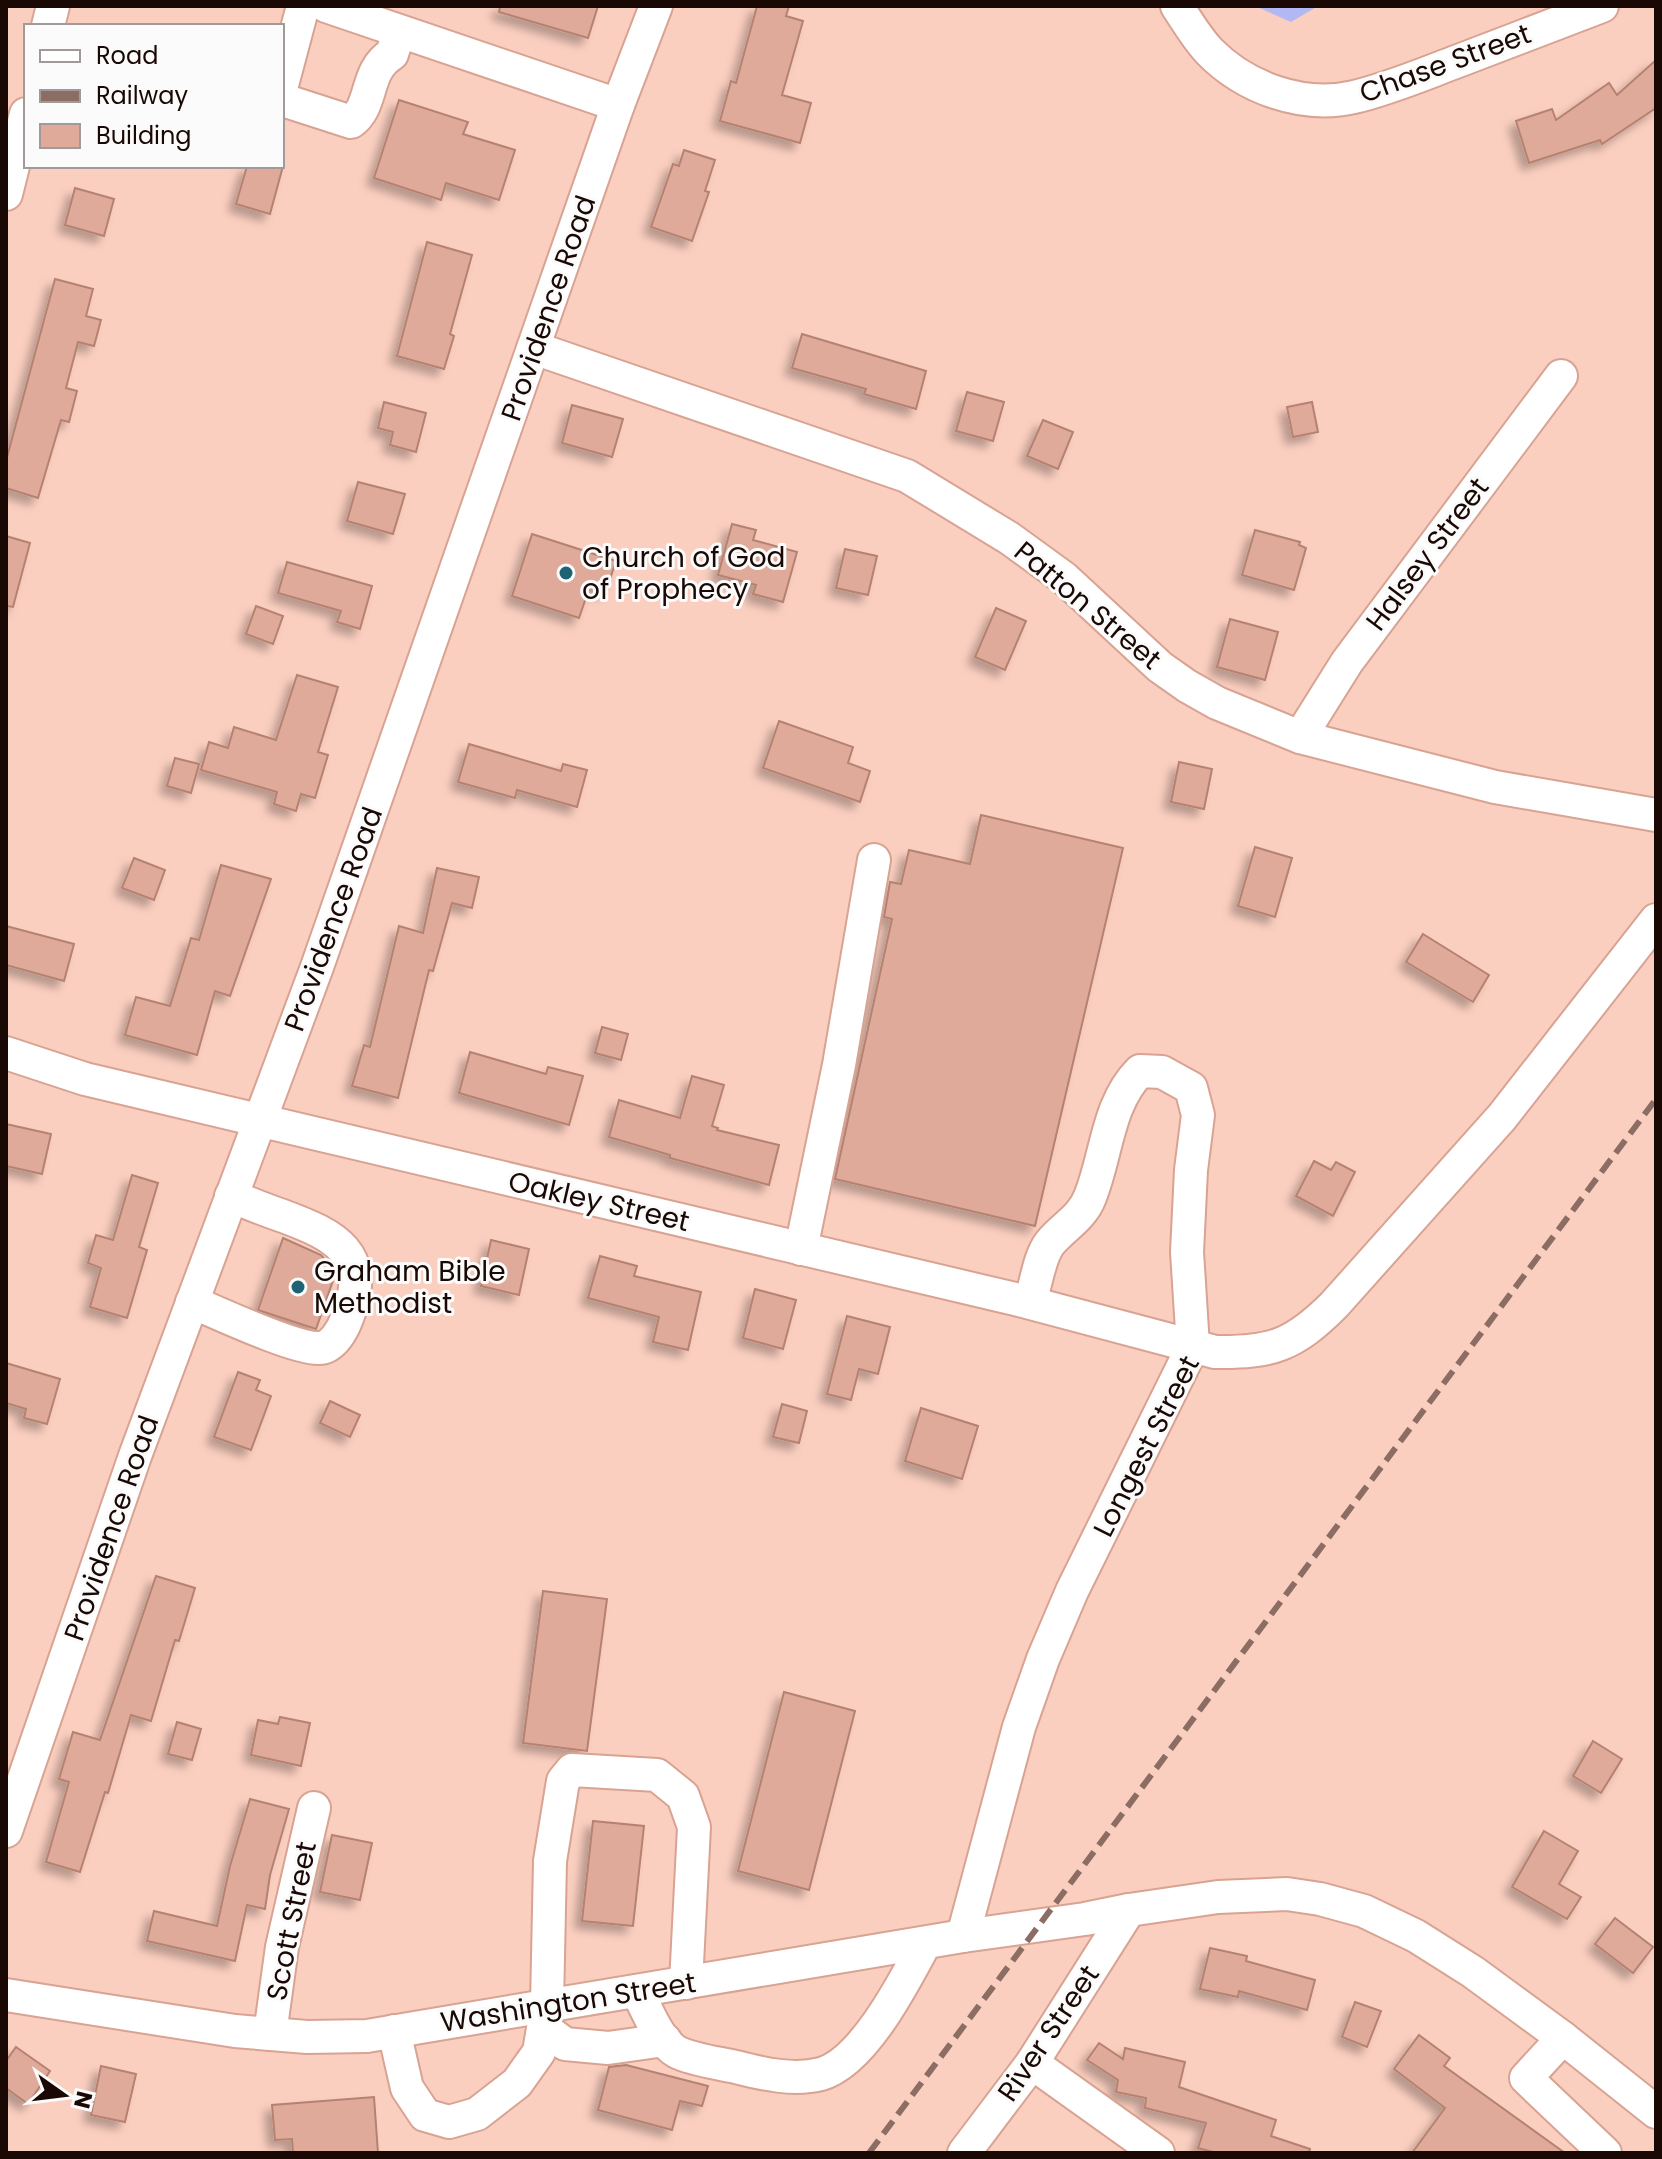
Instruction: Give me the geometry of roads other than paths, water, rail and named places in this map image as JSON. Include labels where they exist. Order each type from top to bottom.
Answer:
[{"type":"street","points":[[284,77],[303,6]]},
{"type":"street","points":[[326,6],[618,105]]},
{"type":"street","name":"Providence Road","points":[[6,1831],[135,1456],[317,967],[618,105],[656,6]]},
{"type":"street","name":"Chase Street","points":[[1177,6],[1208,50],[1224,65],[1256,85],[1291,97],[1329,100],[1354,97],[1425,73],[1602,6]]},
{"type":"street","points":[[284,97],[286,101],[351,122],[359,116],[377,67],[384,57],[392,54],[399,32]]},
{"type":"street","points":[[6,194],[24,122]]},
{"type":"street","name":"Patton Street","points":[[534,348],[907,476],[1009,538],[1064,578],[1160,667],[1217,703],[1300,737],[1495,787],[1656,815]]},
{"type":"street","name":"Halsey Street","points":[[1300,737],[1347,662],[1561,376]]},
{"type":"street","points":[[801,1249],[839,1065],[874,860]]},
{"type":"street","name":"Longest Street","points":[[963,1936],[1019,1727],[1043,1659],[1072,1591],[1193,1346],[1215,1352],[1248,1352],[1291,1340],[1310,1328],[1502,1117],[1656,920]]},
{"type":"street","name":"Oakley Street","points":[[6,1053],[85,1079],[1030,1302],[1193,1346]]},
{"type":"street","points":[[1030,1302],[1047,1247],[1071,1225],[1091,1196],[1109,1129],[1125,1085],[1140,1071],[1162,1072],[1191,1088],[1198,1115],[1191,1170],[1187,1252],[1193,1346]]},
{"type":"street","points":[[192,1302],[288,1340],[320,1348],[328,1346],[347,1317],[354,1281],[352,1264],[339,1243],[315,1228],[231,1196]]},
{"type":"street","points":[[394,2031],[407,2088],[425,2115],[449,2122],[477,2114],[517,2083],[539,2052],[546,2017],[550,1861],[563,1781],[572,1770],[657,1775],[683,1796],[694,1827],[686,1983]]},
{"type":"street","name":"Scott Street","points":[[270,2034],[282,1947],[314,1808]]},
{"type":"street","name":"Washington Street","points":[[15,2000],[235,2031],[307,2037],[367,2036],[546,2017],[637,1991],[963,1936],[1255,1894],[1309,1898],[1364,1911],[1416,1936],[1473,1972],[1656,2112]]},
{"type":"street","name":"River Street","points":[[964,2153],[1032,2063],[1129,1910]]},
{"type":"street","points":[[637,1991],[665,2040],[677,2052],[761,2073],[802,2077],[824,2073],[853,2053],[888,2010],[925,1943]]},
{"type":"street","points":[[546,2017],[565,2044],[608,2048],[665,2040]]},
{"type":"street","points":[[1563,2038],[1526,2078],[1605,2153]]},
{"type":"street","points":[[1032,2063],[1158,2153]]},
{"type":"water","points":[[1255,6],[1318,6],[1291,22]]},
{"type":"railway","points":[[869,2153],[1656,1099]]},
{"type":"place","name":"Church of God of Prophecy","points":[[566,573]]},
{"type":"place","name":"Graham Bible Methodist","points":[[298,1287]]}]
